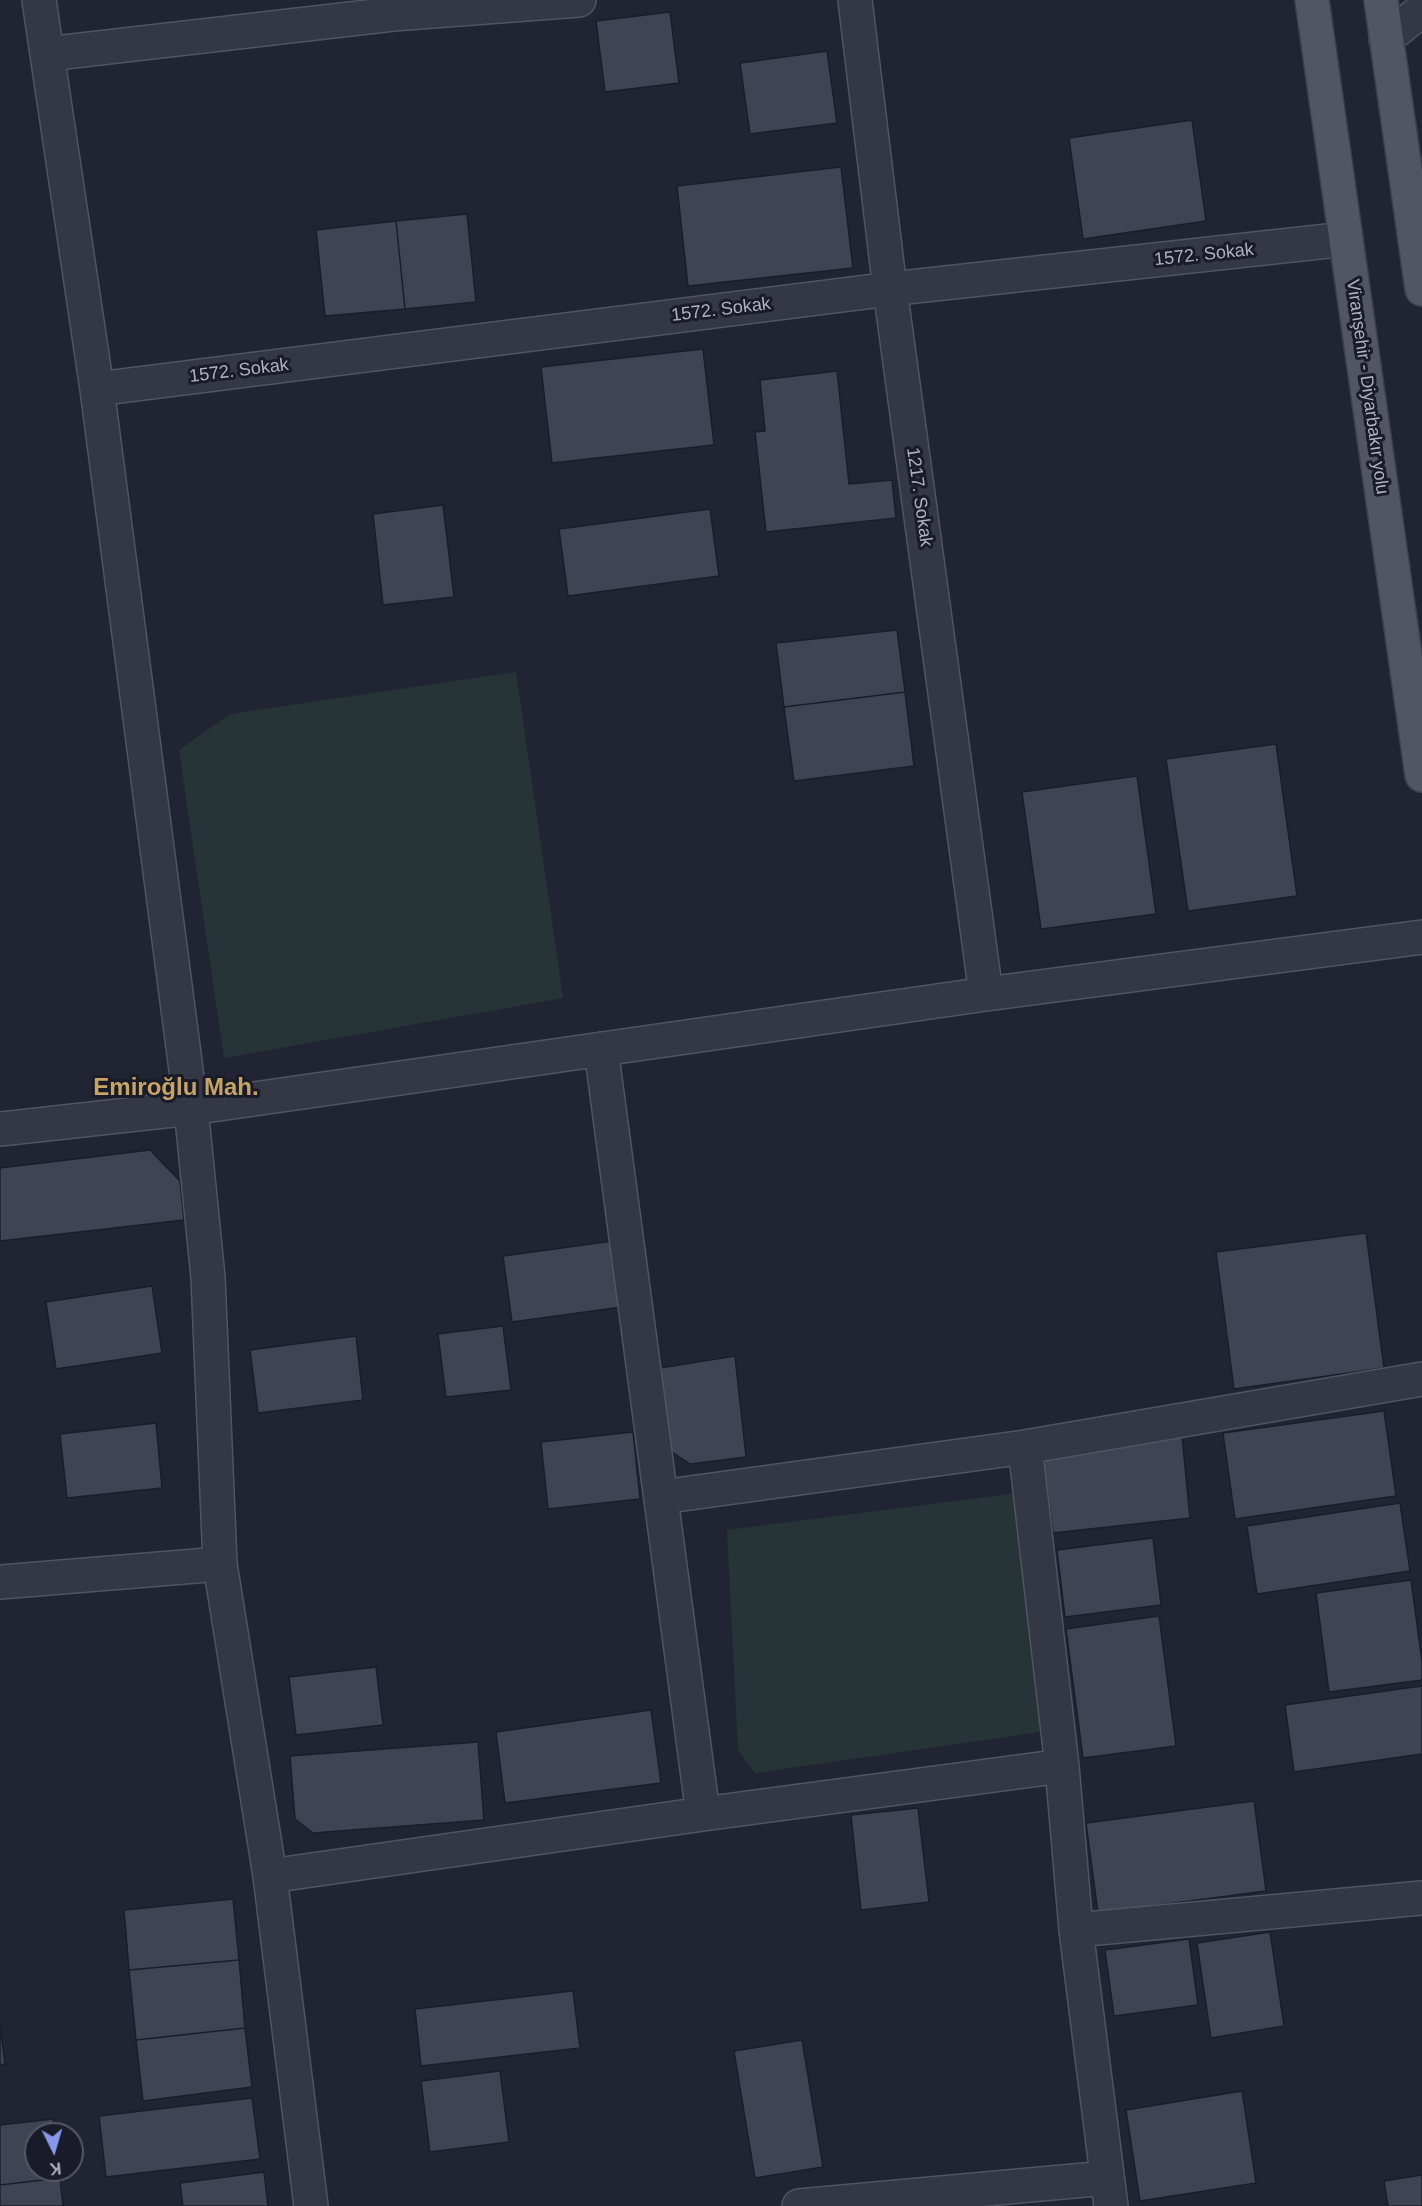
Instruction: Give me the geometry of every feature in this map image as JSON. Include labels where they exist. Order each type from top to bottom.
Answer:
[{"type":"main road","name":"Viranşehir - Diyarbakır yolu","points":[[1312,0],[1422,775]]},
{"type":"main road","points":[[1381,0],[1422,289]]},
{"type":"street","points":[[39,0],[97,389],[191,1108],[208,1277],[220,1564],[270,1876],[311,2206]]},
{"type":"street","points":[[47,54],[393,7],[579,0]]},
{"type":"street","name":"1217. Sokak","points":[[855,0],[891,289],[986,994]]},
{"type":"street","points":[[1386,39],[1422,10]]},
{"type":"street","points":[[1386,39],[1422,33]]},
{"type":"street","name":"1572. Sokak","points":[[97,389],[891,289],[1346,239]]},
{"type":"street","points":[[0,1130],[191,1108],[986,994],[1422,938]]},
{"type":"street","points":[[601,1049],[703,1814]]},
{"type":"street","points":[[661,1497],[1026,1447],[1422,1379]]},
{"type":"street","points":[[799,2206],[1109,2192],[1076,1930],[1062,1766],[1026,1447]]},
{"type":"street","points":[[0,1582],[220,1564]]},
{"type":"street","points":[[270,1876],[703,1814],[1062,1766]]},
{"type":"street","points":[[1076,1930],[1422,1898]]},
{"type":"shaded area","points":[[516,672],[563,998],[224,1058],[179,750],[230,714]]},
{"type":"shaded area","points":[[1019,1493],[1040,1732],[755,1773],[738,1750],[727,1530]]},
{"type":"building","points":[[670,12],[679,83],[605,92],[596,21]]},
{"type":"building","points":[[827,51],[837,123],[750,134],[740,63]]},
{"type":"building","points":[[1192,120],[1206,221],[1083,239],[1069,138]]},
{"type":"building","points":[[841,167],[853,268],[688,286],[677,186]]},
{"type":"building","points":[[467,214],[476,302],[405,309],[396,221]]},
{"type":"building","points":[[396,221],[405,309],[325,316],[316,230]]},
{"type":"building","points":[[703,349],[714,445],[552,463],[541,367]]},
{"type":"building","points":[[837,371],[849,484],[892,480],[896,518],[766,532],[755,432],[765,431],[760,380]]},
{"type":"building","points":[[443,505],[454,597],[383,605],[373,514]]},
{"type":"building","points":[[710,509],[719,576],[568,596],[559,529]]},
{"type":"building","points":[[897,630],[905,692],[784,707],[776,643]]},
{"type":"building","points":[[905,692],[914,766],[794,781],[784,707]]},
{"type":"building","points":[[1276,744],[1297,896],[1188,911],[1166,759]]},
{"type":"building","points":[[1137,776],[1156,914],[1041,929],[1022,792]]},
{"type":"building","points":[[150,1150],[180,1181],[184,1220],[0,1241],[0,1168]]},
{"type":"building","points":[[1366,1233],[1384,1368],[1234,1389],[1216,1252]]},
{"type":"building","points":[[613,1241],[622,1307],[512,1322],[503,1256]]},
{"type":"building","points":[[152,1286],[162,1353],[56,1369],[46,1302]]},
{"type":"building","points":[[503,1326],[511,1390],[446,1397],[438,1334]]},
{"type":"building","points":[[356,1336],[363,1400],[258,1413],[250,1350]]},
{"type":"building","points":[[735,1356],[746,1457],[690,1464],[669,1450],[660,1368]]},
{"type":"building","points":[[1384,1411],[1396,1496],[1235,1519],[1223,1433]]},
{"type":"building","points":[[156,1423],[162,1488],[67,1498],[60,1434]]},
{"type":"building","points":[[633,1432],[640,1499],[548,1509],[541,1442]]},
{"type":"building","points":[[1182,1436],[1190,1518],[1053,1533],[1043,1461]]},
{"type":"building","points":[[1400,1503],[1410,1571],[1257,1594],[1247,1526]]},
{"type":"building","points":[[1153,1538],[1161,1605],[1065,1617],[1057,1550]]},
{"type":"building","points":[[1411,1580],[1422,1662],[1422,1680],[1329,1692],[1316,1593]]},
{"type":"building","points":[[1159,1616],[1176,1746],[1083,1758],[1066,1629]]},
{"type":"building","points":[[376,1667],[383,1725],[296,1735],[289,1677]]},
{"type":"building","points":[[1422,1686],[1422,1754],[1294,1772],[1285,1705]]},
{"type":"building","points":[[651,1710],[661,1783],[505,1803],[496,1732]]},
{"type":"building","points":[[478,1742],[484,1820],[313,1833],[295,1819],[290,1756]]},
{"type":"building","points":[[1254,1801],[1266,1891],[1098,1913],[1086,1823]]},
{"type":"building","points":[[918,1808],[929,1902],[861,1910],[851,1815]]},
{"type":"building","points":[[233,1899],[239,1960],[129,1970],[124,1910]]},
{"type":"building","points":[[1270,1932],[1284,2026],[1211,2038],[1197,1943]]},
{"type":"building","points":[[1189,1939],[1198,2005],[1114,2016],[1105,1950]]},
{"type":"building","points":[[239,1960],[245,2028],[136,2040],[129,1970]]},
{"type":"building","points":[[573,1991],[580,2048],[421,2066],[415,2009]]},
{"type":"building","points":[[0,2025],[5,2064],[0,2065]]},
{"type":"building","points":[[245,2028],[252,2087],[143,2101],[136,2040]]},
{"type":"building","points":[[802,2040],[823,2167],[755,2178],[734,2051]]},
{"type":"building","points":[[500,2071],[509,2142],[430,2152],[421,2081]]},
{"type":"building","points":[[1242,2091],[1256,2183],[1140,2201],[1126,2110]]},
{"type":"building","points":[[252,2098],[260,2159],[106,2177],[99,2116]]},
{"type":"building","points":[[53,2119],[53,2122],[26,2122]]},
{"type":"building","points":[[24,2122],[26,2182],[0,2185],[0,2125]]},
{"type":"building","points":[[264,2172],[268,2206],[183,2206],[180,2183]]},
{"type":"building","points":[[1422,2175],[1422,2206],[1388,2206],[1384,2181]]},
{"type":"building","points":[[60,2182],[63,2206],[0,2206],[0,2185]]},
{"type":"district","name":"Emiroğlu Mah.","points":[[176,1088]]}]
